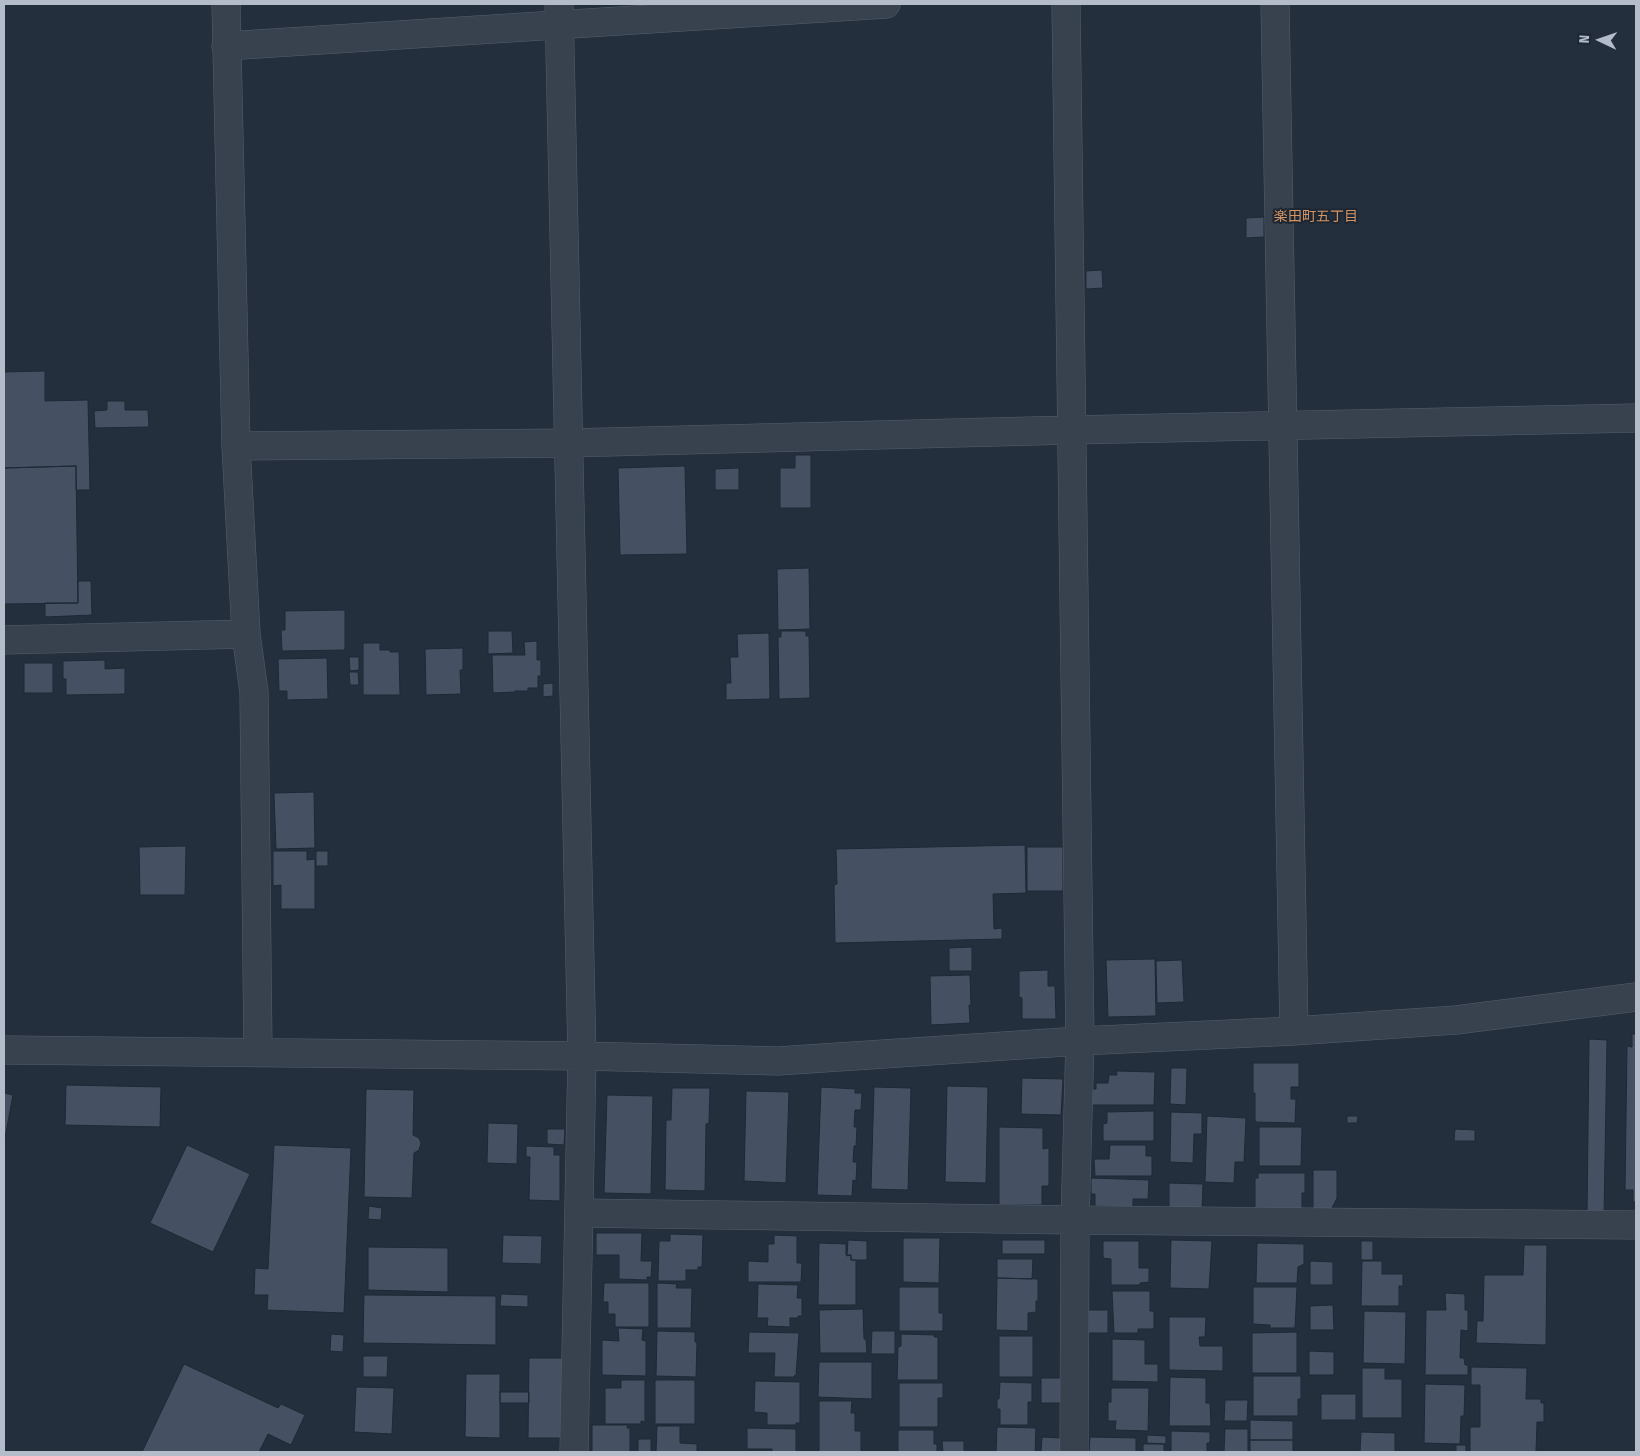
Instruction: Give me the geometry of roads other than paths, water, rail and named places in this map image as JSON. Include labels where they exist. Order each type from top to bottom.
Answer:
[{"type":"street","points":[[226,4],[236,446],[246,634],[254,692],[258,1053]]},
{"type":"street","points":[[226,46],[559,14],[886,4]]},
{"type":"street","points":[[1066,4],[1070,430],[1080,1041],[1075,1220],[1074,1452]]},
{"type":"street","points":[[1275,4],[1294,1030]]},
{"type":"street","points":[[559,14],[582,1056],[574,1452]]},
{"type":"street","points":[[236,446],[569,443],[1636,418]]},
{"type":"street","points":[[4,640],[246,634]]},
{"type":"street","points":[[4,1050],[582,1056],[778,1061],[1080,1041],[1456,1020],[1636,997]]},
{"type":"street","points":[[579,1213],[1075,1220],[1636,1224]]},
{"type":"district","name":"楽田町五丁目","points":[[1316,217]]}]
